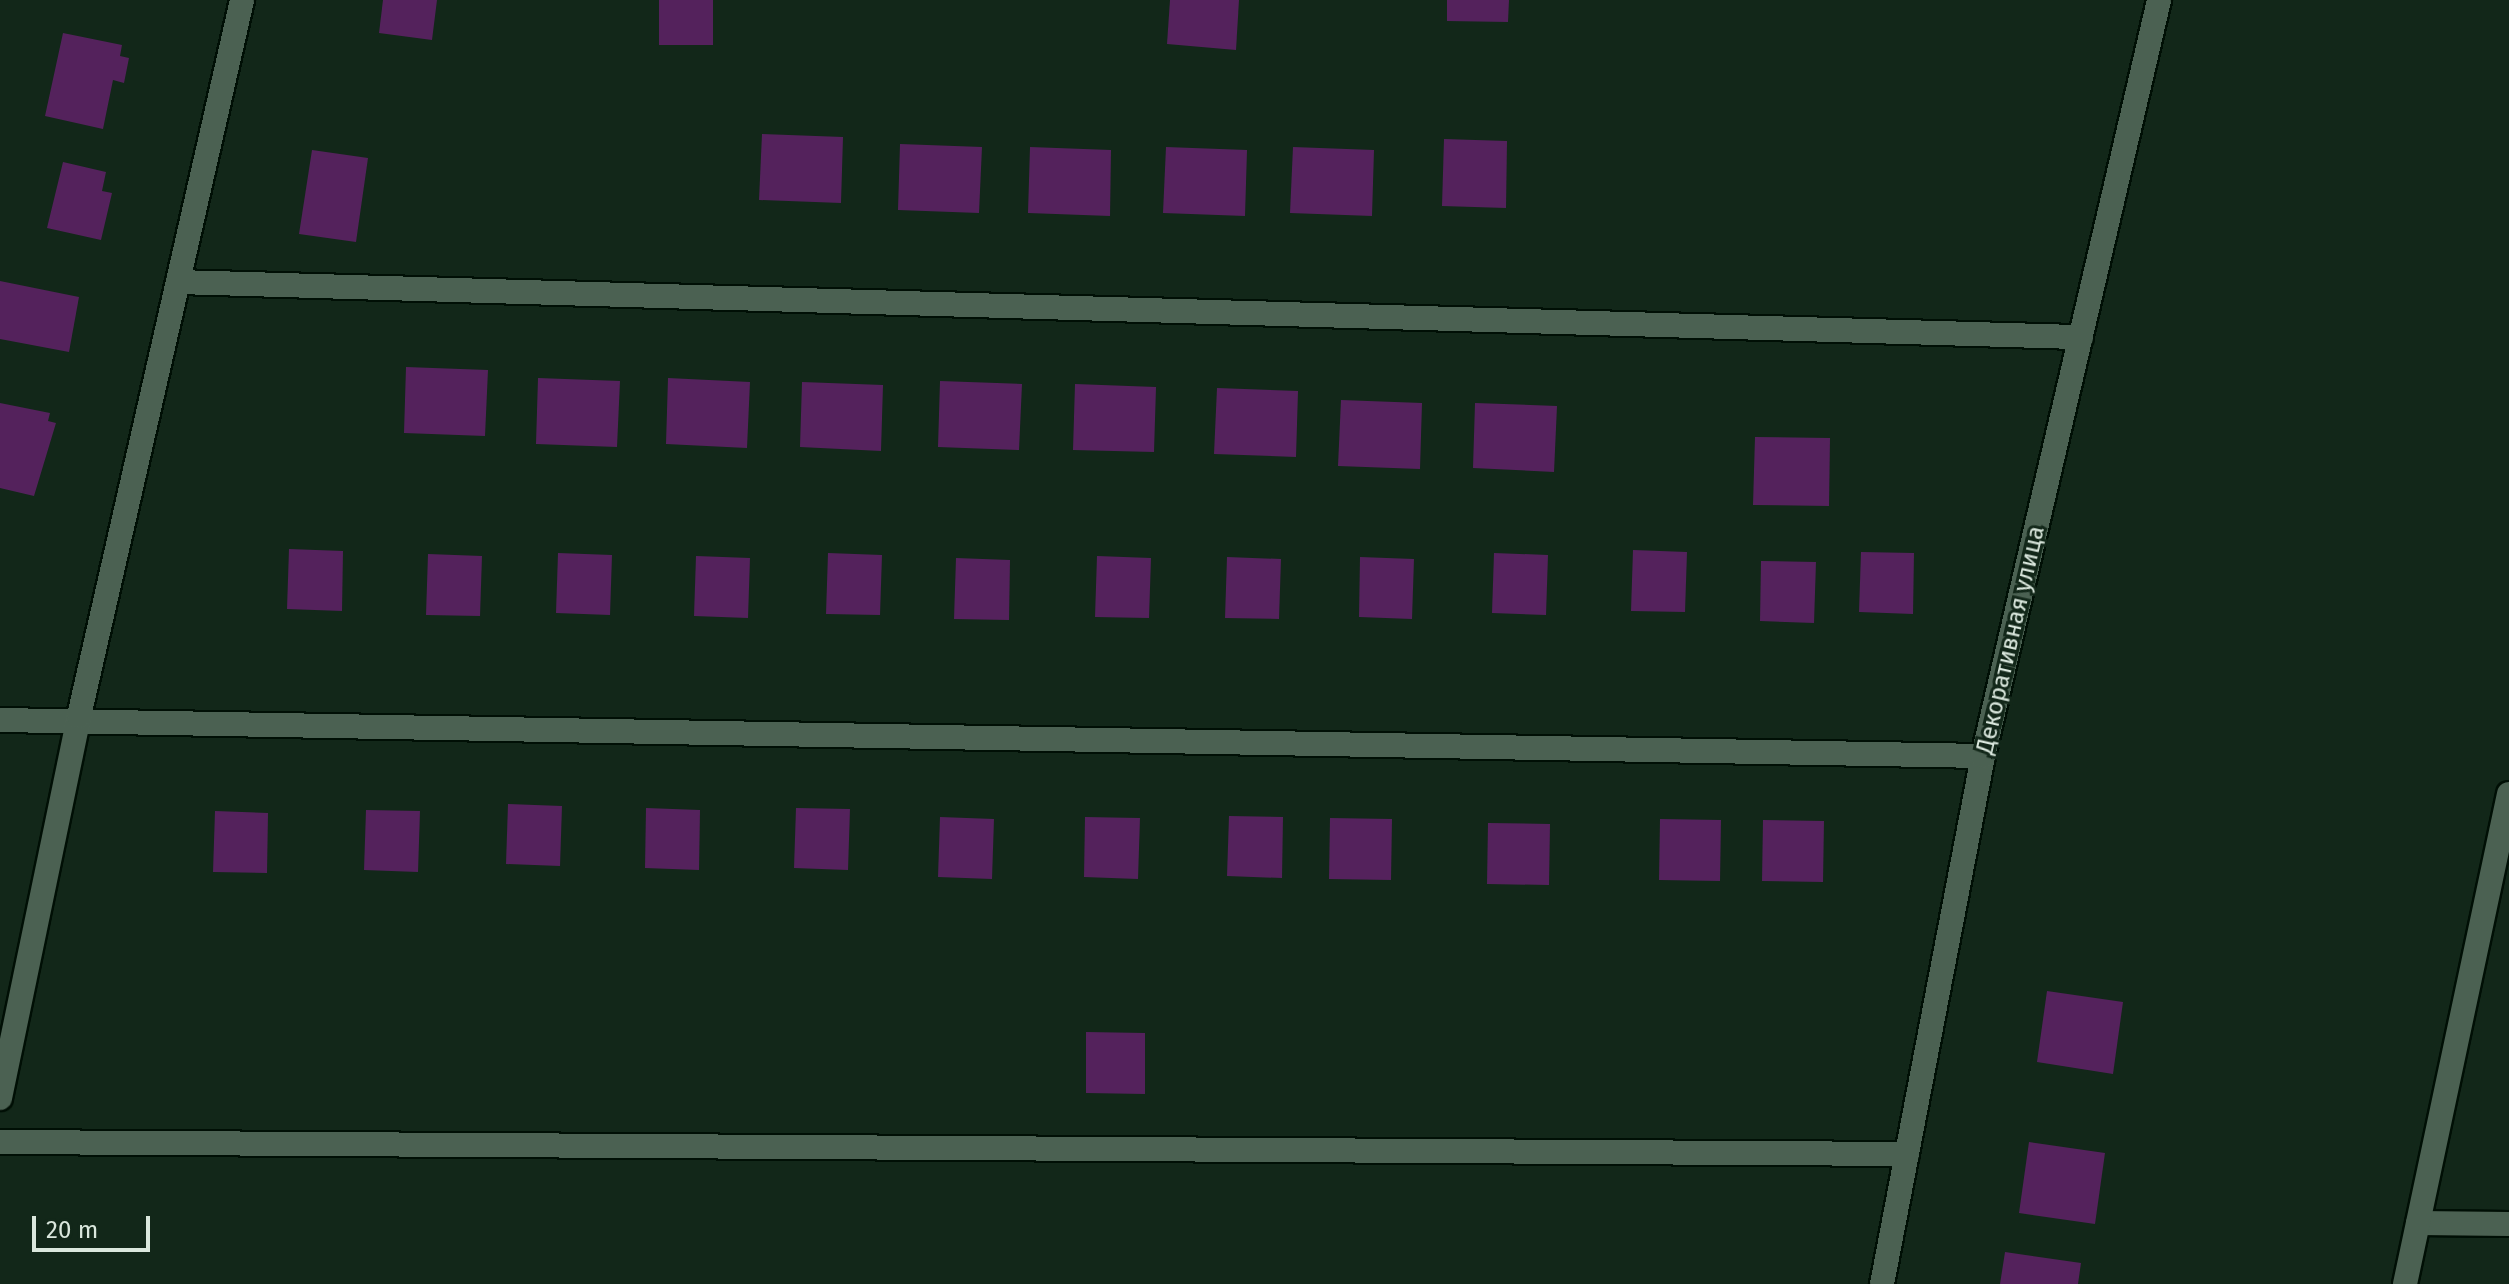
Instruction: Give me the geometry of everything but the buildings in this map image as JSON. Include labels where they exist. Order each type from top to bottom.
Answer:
[{"type":"street","points":[[0,1098],[78,721],[242,0]]},
{"type":"street","name":"Декоративная улица","points":[[1882,1284],[1983,756],[2159,0]]},
{"type":"street","points":[[178,282],[2081,337]]},
{"type":"street","points":[[0,720],[1983,756]]},
{"type":"street","points":[[2405,1284],[2509,794]]},
{"type":"street","points":[[0,1142],[1907,1154]]},
{"type":"street","points":[[2418,1223],[2509,1224]]}]
